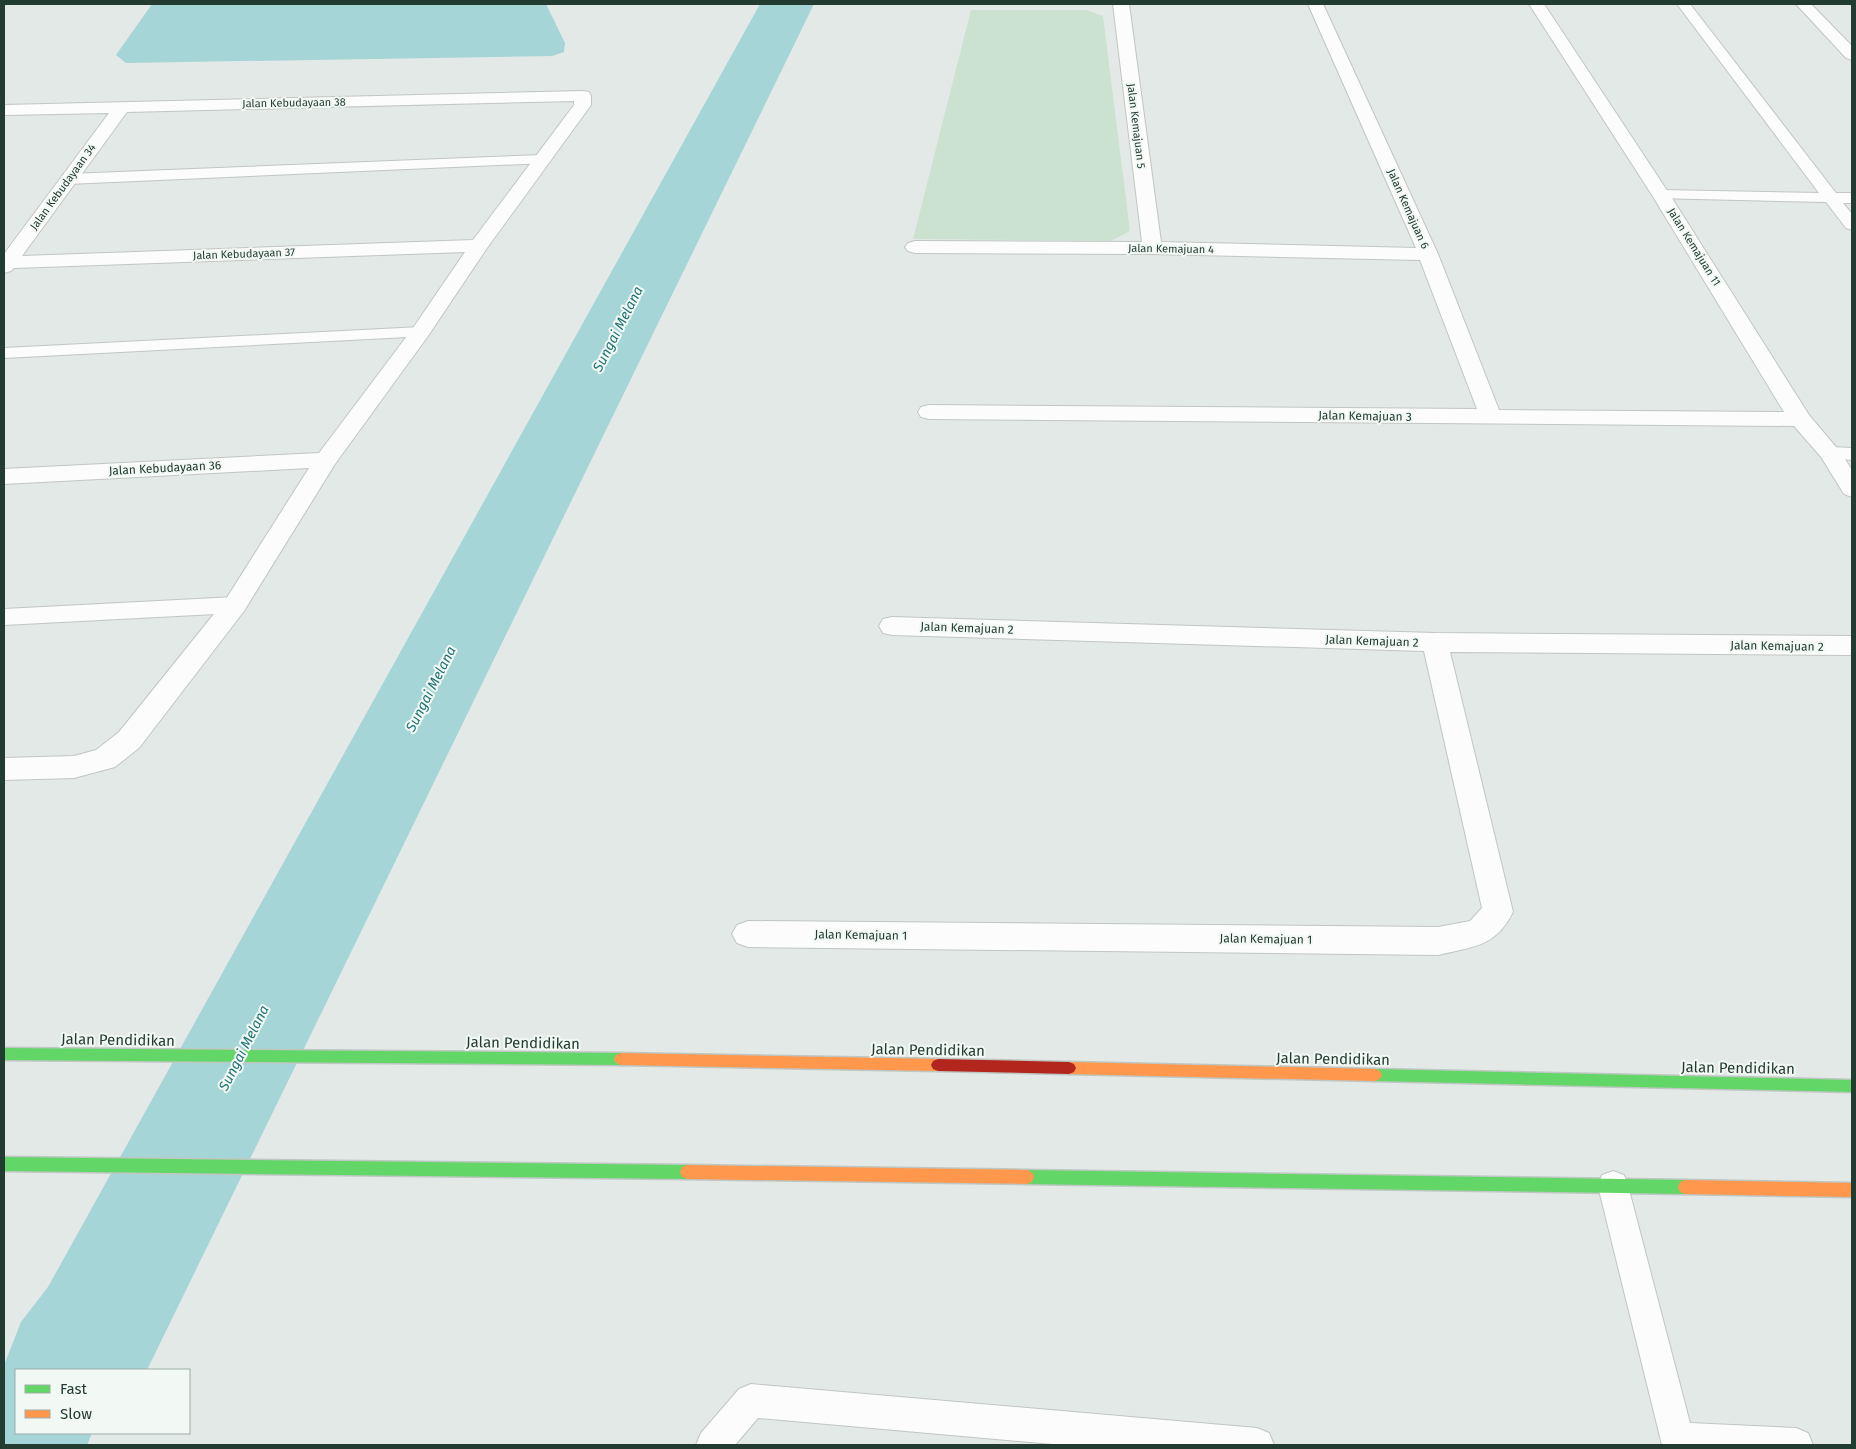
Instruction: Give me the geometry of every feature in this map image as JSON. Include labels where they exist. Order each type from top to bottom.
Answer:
[{"type":"main road","name":"Jalan Pendidikan","points":[[4,1054],[715,1060],[1852,1086]]},
{"type":"main road","points":[[4,1164],[687,1172],[1852,1190]]},
{"type":"street","name":"Jalan Kemajuan 5","points":[[1120,4],[1152,248]]},
{"type":"street","name":"Jalan Kemajuan 6","points":[[1316,4],[1428,254],[1491,418]]},
{"type":"street","name":"Jalan Kemajuan 11","points":[[1537,4],[1661,195],[1800,419],[1830,454],[1852,489]]},
{"type":"street","points":[[1803,4],[1852,54]]},
{"type":"street","name":"Jalan Kebudayaan 38","points":[[4,110],[583,96],[582,105],[540,160]]},
{"type":"street","name":"Jalan Kebudayaan 34","points":[[6,264],[122,107]]},
{"type":"street","points":[[4,769],[74,767],[105,759],[129,740],[236,605],[326,460],[422,332],[479,246],[540,160]]},
{"type":"street","name":"Jalan Kebudayaan 37","points":[[6,264],[479,246]]},
{"type":"street","name":"Jalan Kemajuan 4","points":[[915,247],[1152,248],[1428,254]]},
{"type":"street","name":"Jalan Kemajuan 3","points":[[929,412],[1800,419]]},
{"type":"street","name":"Jalan Kebudayaan 36","points":[[4,476],[326,460]]},
{"type":"street","name":"Jalan Kemajuan 2","points":[[892,626],[1435,642],[1852,646]]},
{"type":"street","name":"Jalan Kemajuan 1","points":[[748,934],[1438,941],[1479,932],[1498,912],[1435,642]]},
{"type":"lane","points":[[1683,4],[1852,225]]},
{"type":"lane","points":[[68,179],[540,160]]},
{"type":"lane","points":[[1661,195],[1852,198]]},
{"type":"lane","points":[[4,353],[422,332]]},
{"type":"lane","points":[[1830,454],[1852,454]]},
{"type":"lane","points":[[4,618],[236,605]]},
{"type":"lane","points":[[1613,1186],[1679,1442],[1796,1445]]},
{"type":"lane","points":[[713,1445],[751,1402],[1257,1445]]},
{"type":"green space","points":[[971,10],[1086,10],[1103,16],[1130,231],[1111,241],[913,239]]},
{"type":"water","points":[[152,4],[546,4],[565,43],[564,52],[552,56],[126,63],[116,55]]},
{"type":"waterway","name":"Sungai Melana","points":[[70,1369],[95,1334],[787,4]]},
{"type":"waterway","name":"Sungai Melana","points":[[14,1445],[22,1434]]},
{"type":"traffic: fast","points":[[4,1054],[621,1059]]},
{"type":"traffic: fast","points":[[1375,1075],[1852,1086]]},
{"type":"traffic: fast","points":[[4,1164],[687,1172]]},
{"type":"traffic: fast","points":[[1027,1177],[1685,1187]]},
{"type":"traffic: slow","points":[[621,1059],[938,1065]]},
{"type":"traffic: slow","points":[[1069,1068],[1375,1075]]},
{"type":"traffic: slow","points":[[687,1172],[1027,1177]]},
{"type":"traffic: slow","points":[[1685,1187],[1852,1190]]},
{"type":"traffic: jam","points":[[938,1065],[1069,1068]]}]
